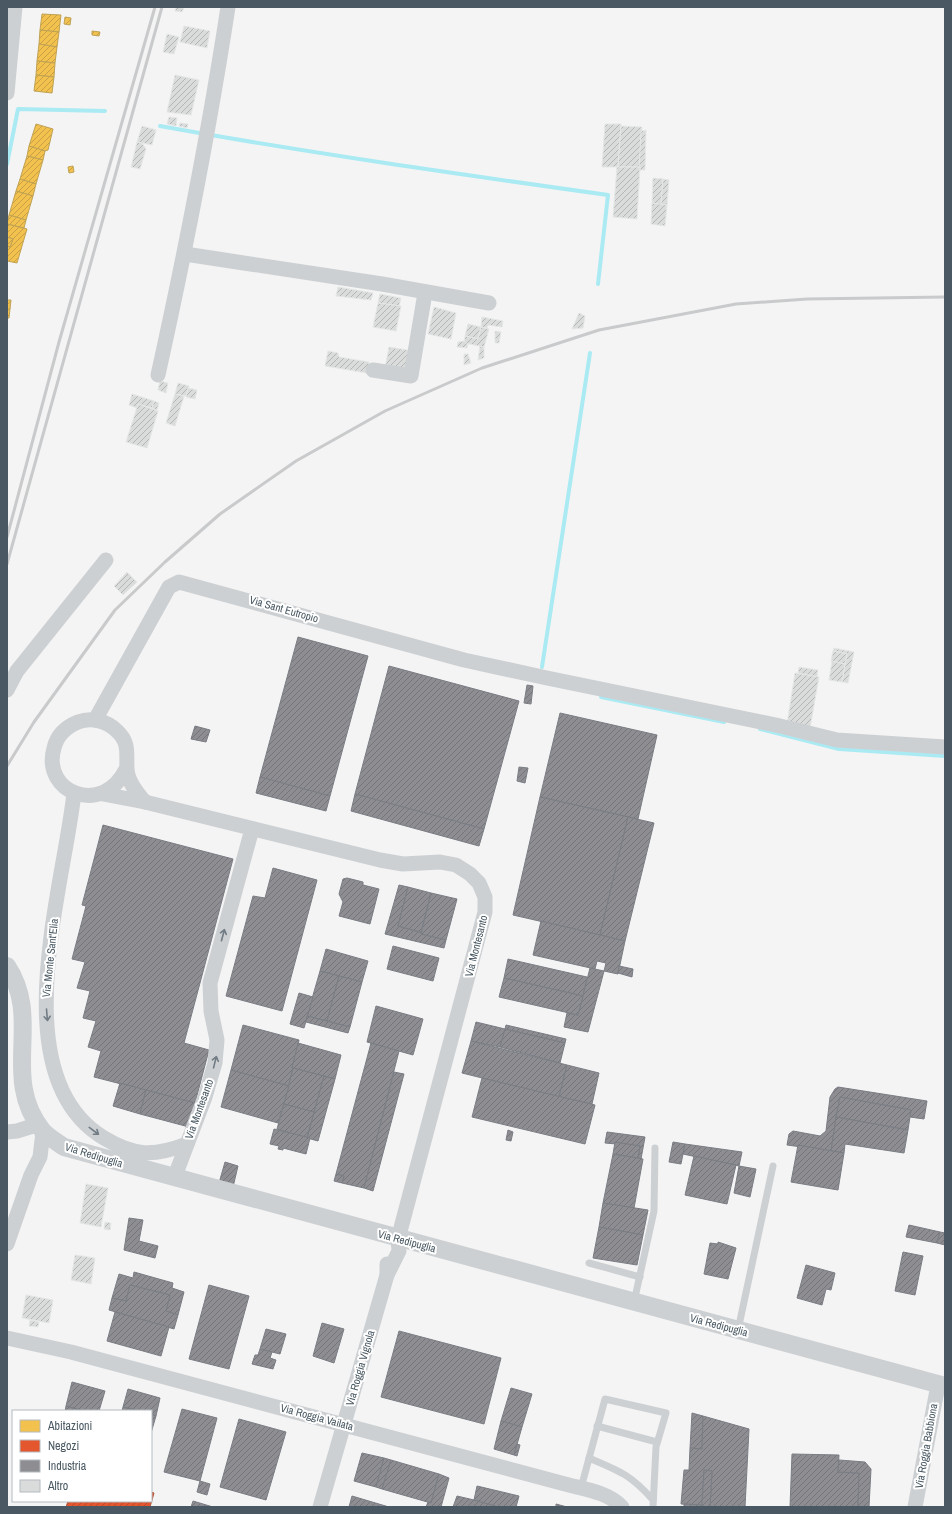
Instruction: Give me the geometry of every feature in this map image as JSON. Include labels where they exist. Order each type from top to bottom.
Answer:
[{"type":"street","points":[[7,93],[15,7]]},
{"type":"street","points":[[158,375],[208,134],[228,7]]},
{"type":"street","points":[[184,254],[382,284],[489,304]]},
{"type":"street","points":[[373,370],[411,376],[425,293]]},
{"type":"street","points":[[7,690],[17,671],[106,560]]},
{"type":"street","name":"Via Sant Eutropio","points":[[95,720],[169,587],[180,582],[464,660],[547,678],[776,725],[837,740],[945,747]]},
{"type":"street","points":[[83,720],[95,720],[108,724],[118,732],[125,743],[128,756],[126,769],[117,784],[103,794],[84,796],[74,793],[64,786],[57,777],[53,766],[52,753],[62,732],[72,724],[83,720]]},
{"type":"street","points":[[126,769],[136,793],[145,802]]},
{"type":"street","name":"Via Monte Sant'Elia","points":[[74,793],[49,948],[45,992],[53,1068],[62,1094],[76,1114],[89,1128],[116,1145],[132,1151],[158,1154],[187,1144]]},
{"type":"street","name":"Via Montesanto","points":[[103,794],[145,802],[380,860],[403,864],[440,862],[456,865],[470,874],[479,884],[485,898],[485,912],[398,1239]]},
{"type":"street","name":"Via Montesanto","points":[[177,1179],[178,1168],[206,1097],[218,1051],[209,998],[210,983],[252,829]]},
{"type":"street","name":"Via Redipuglia","points":[[7,966],[13,975],[21,1001],[15,1064],[17,1088],[21,1101],[40,1128],[64,1147],[942,1386]]},
{"type":"street","points":[[7,1132],[40,1128],[40,1157],[31,1174],[7,1244]]},
{"type":"street","points":[[40,1157],[64,1147]]},
{"type":"street","name":"Via Roggia Vignola","points":[[320,1507],[387,1275],[387,1259],[390,1248],[398,1239]]},
{"type":"street","name":"Via Roggia Vailata","points":[[7,1338],[71,1352],[581,1488],[606,1495],[617,1501],[622,1507]]},
{"type":"street","name":"Via Roggia Babbiona","points":[[915,1507],[942,1386]]},
{"type":"lane","points":[[634,1302],[654,1212],[655,1148]]},
{"type":"lane","points":[[738,1330],[773,1166]]},
{"type":"lane","points":[[589,1263],[640,1277]]},
{"type":"lane","points":[[581,1488],[605,1399],[666,1413],[657,1442],[653,1504]]},
{"type":"lane","points":[[597,1426],[657,1442]]},
{"type":"lane","points":[[589,1458],[624,1473],[639,1483],[653,1504]]},
{"type":"building: Abitazioni","points":[[42,14],[61,15],[59,32],[40,30]]},
{"type":"building: Abitazioni","points":[[65,17],[71,18],[70,25],[64,24]]},
{"type":"building: Abitazioni","points":[[40,30],[59,32],[57,47],[39,44]]},
{"type":"building: Abitazioni","points":[[92,31],[100,32],[99,36],[92,35]]},
{"type":"building: Abitazioni","points":[[39,44],[57,47],[55,63],[37,61]]},
{"type":"building: Abitazioni","points":[[37,61],[55,63],[54,77],[36,75]]},
{"type":"building: Abitazioni","points":[[36,75],[54,77],[52,93],[34,91]]},
{"type":"building: Abitazioni","points":[[36,124],[53,129],[48,150],[45,151],[29,146]]},
{"type":"building: Abitazioni","points":[[29,146],[45,151],[43,160],[27,156]]},
{"type":"building: Abitazioni","points":[[27,156],[43,160],[36,184],[20,179]]},
{"type":"building: Abitazioni","points":[[73,166],[74,172],[69,173],[68,167]]},
{"type":"building: Abitazioni","points":[[20,179],[36,184],[33,196],[16,191]]},
{"type":"building: Abitazioni","points":[[16,191],[33,196],[26,220],[9,215]]},
{"type":"building: Abitazioni","points":[[9,215],[26,220],[24,228],[7,224]]},
{"type":"building: Abitazioni","points":[[7,224],[27,229],[17,263],[7,261],[7,246],[10,247],[13,239],[7,237]]},
{"type":"building: Abitazioni","points":[[7,237],[13,239],[10,247],[7,246]]},
{"type":"building: Abitazioni","points":[[7,300],[11,300],[9,318],[7,318]]},
{"type":"building: Negozi","points":[[68,1502],[151,1502],[150,1507],[66,1507]]},
{"type":"building: Industria","points":[[298,637],[368,656],[330,796],[260,777]]},
{"type":"building: Industria","points":[[389,666],[519,701],[484,829],[355,794]]},
{"type":"building: Industria","points":[[527,685],[533,686],[531,704],[524,703]]},
{"type":"building: Industria","points":[[560,713],[657,735],[638,819],[540,797]]},
{"type":"building: Industria","points":[[195,726],[210,730],[206,742],[191,739]]},
{"type":"building: Industria","points":[[519,767],[528,768],[525,783],[517,781]]},
{"type":"building: Industria","points":[[260,777],[330,796],[326,811],[256,793]]},
{"type":"building: Industria","points":[[355,794],[484,829],[479,846],[351,811]]},
{"type":"building: Industria","points":[[540,797],[628,817],[600,935],[513,915]]},
{"type":"building: Industria","points":[[628,817],[654,823],[625,941],[600,935]]},
{"type":"building: Industria","points":[[103,825],[233,859],[184,1043],[209,1050],[195,1103],[94,1077],[101,1051],[88,1047],[96,1021],[83,1018],[90,991],[77,988],[85,962],[72,959],[86,906],[82,905]]},
{"type":"building: Industria","points":[[273,868],[317,880],[282,1011],[226,996],[253,896],[265,898]]},
{"type":"building: Industria","points":[[347,878],[363,882],[363,885],[379,889],[370,924],[339,916],[343,902],[339,894],[343,879]]},
{"type":"building: Industria","points":[[399,885],[408,887],[398,926],[446,940],[444,948],[385,934]]},
{"type":"building: Industria","points":[[408,887],[431,893],[421,932],[398,926]]},
{"type":"building: Industria","points":[[431,893],[457,899],[446,940],[421,934]]},
{"type":"building: Industria","points":[[541,921],[625,941],[618,974],[604,971],[606,963],[597,961],[595,969],[533,955]]},
{"type":"building: Industria","points":[[393,946],[439,958],[433,981],[387,969]]},
{"type":"building: Industria","points":[[326,949],[368,961],[362,982],[320,971]]},
{"type":"building: Industria","points":[[508,959],[587,977],[583,996],[504,978]]},
{"type":"building: Industria","points":[[619,966],[633,969],[632,977],[618,973]]},
{"type":"building: Industria","points":[[590,968],[604,971],[588,1032],[564,1027],[567,1013],[578,1015]]},
{"type":"building: Industria","points":[[320,971],[339,976],[327,1021],[307,1016]]},
{"type":"building: Industria","points":[[339,976],[362,982],[350,1027],[327,1021]]},
{"type":"building: Industria","points":[[504,978],[583,996],[578,1015],[499,997]]},
{"type":"building: Industria","points":[[299,993],[313,997],[304,1028],[290,1024]]},
{"type":"building: Industria","points":[[376,1006],[423,1019],[413,1055],[367,1042]]},
{"type":"building: Industria","points":[[307,1016],[350,1027],[348,1033],[306,1022]]},
{"type":"building: Industria","points":[[476,1022],[505,1029],[500,1047],[471,1041]]},
{"type":"building: Industria","points":[[243,1025],[299,1040],[289,1086],[231,1070]]},
{"type":"building: Industria","points":[[506,1025],[566,1039],[565,1043],[505,1029]]},
{"type":"building: Industria","points":[[505,1029],[565,1043],[560,1063],[500,1047]]},
{"type":"building: Industria","points":[[471,1041],[567,1065],[559,1097],[462,1073]]},
{"type":"building: Industria","points":[[298,1043],[341,1055],[335,1079],[292,1068]]},
{"type":"building: Industria","points":[[371,1043],[399,1051],[364,1188],[342,1183],[344,1176],[336,1174]]},
{"type":"building: Industria","points":[[567,1065],[599,1073],[592,1104],[559,1097]]},
{"type":"building: Industria","points":[[293,1068],[324,1076],[314,1112],[284,1104]]},
{"type":"building: Industria","points":[[231,1070],[289,1086],[278,1123],[221,1107]]},
{"type":"building: Industria","points":[[394,1072],[404,1074],[373,1191],[364,1188]]},
{"type":"building: Industria","points":[[324,1076],[335,1079],[318,1141],[307,1138]]},
{"type":"building: Industria","points":[[482,1078],[595,1105],[585,1144],[472,1117]]},
{"type":"building: Industria","points":[[120,1083],[146,1090],[140,1114],[113,1106]]},
{"type":"building: Industria","points":[[838,1087],[927,1101],[924,1119],[910,1117],[911,1110],[840,1097],[831,1151],[787,1145],[789,1134],[793,1131],[820,1136],[826,1131],[830,1097]]},
{"type":"building: Industria","points":[[146,1090],[195,1103],[189,1127],[140,1114]]},
{"type":"building: Industria","points":[[840,1097],[911,1110],[908,1130],[836,1117]]},
{"type":"building: Industria","points":[[284,1104],[314,1112],[307,1138],[277,1129]]},
{"type":"building: Industria","points":[[836,1117],[908,1130],[904,1153],[845,1144],[844,1153],[831,1151]]},
{"type":"building: Industria","points":[[274,1129],[310,1138],[306,1154],[283,1148],[283,1150],[278,1149],[279,1146],[270,1144]]},
{"type":"building: Industria","points":[[508,1130],[513,1132],[511,1141],[506,1140]]},
{"type":"building: Industria","points":[[607,1132],[645,1137],[641,1159],[638,1158],[640,1146],[605,1143]]},
{"type":"building: Industria","points":[[615,1142],[640,1146],[638,1158],[613,1154]]},
{"type":"building: Industria","points":[[673,1142],[685,1144],[681,1164],[669,1162]]},
{"type":"building: Industria","points":[[685,1144],[742,1152],[739,1166],[683,1154]]},
{"type":"building: Industria","points":[[798,1145],[844,1153],[838,1190],[791,1182]]},
{"type":"building: Industria","points":[[613,1154],[643,1159],[634,1208],[603,1203]]},
{"type":"building: Industria","points":[[694,1156],[736,1165],[727,1204],[685,1195]]},
{"type":"building: Industria","points":[[225,1162],[238,1166],[233,1187],[219,1183]]},
{"type":"building: Industria","points":[[739,1166],[756,1169],[750,1197],[734,1193]]},
{"type":"building: Industria","points":[[336,1174],[344,1176],[342,1183],[334,1181]]},
{"type":"building: Industria","points":[[603,1203],[648,1210],[643,1235],[599,1227]]},
{"type":"building: Industria","points":[[129,1218],[143,1220],[139,1241],[158,1246],[155,1258],[124,1250]]},
{"type":"building: Industria","points":[[909,1225],[940,1232],[937,1243],[906,1237]]},
{"type":"building: Industria","points":[[599,1227],[643,1235],[637,1265],[593,1258]]},
{"type":"building: Industria","points":[[940,1232],[945,1233],[945,1245],[937,1243]]},
{"type":"building: Industria","points":[[718,1242],[736,1248],[728,1279],[704,1274],[710,1243],[718,1244]]},
{"type":"building: Industria","points":[[903,1252],[923,1256],[915,1295],[895,1291]]},
{"type":"building: Industria","points":[[806,1265],[835,1273],[831,1290],[826,1289],[822,1305],[797,1298]]},
{"type":"building: Industria","points":[[134,1272],[173,1283],[172,1288],[184,1292],[178,1315],[166,1311],[170,1295],[130,1285],[126,1301],[112,1298],[119,1274],[133,1278]]},
{"type":"building: Industria","points":[[130,1285],[170,1295],[166,1311],[178,1315],[174,1329],[109,1310],[112,1298],[126,1301]]},
{"type":"building: Industria","points":[[209,1285],[249,1296],[229,1369],[189,1359]]},
{"type":"building: Industria","points":[[115,1312],[169,1327],[161,1356],[107,1341]]},
{"type":"building: Industria","points":[[322,1323],[344,1329],[334,1363],[313,1356]]},
{"type":"building: Industria","points":[[266,1329],[286,1334],[280,1354],[260,1349]]},
{"type":"building: Industria","points":[[399,1331],[501,1358],[484,1424],[381,1397]]},
{"type":"building: Industria","points":[[260,1349],[272,1352],[270,1358],[276,1360],[273,1369],[252,1364],[255,1355],[258,1355]]},
{"type":"building: Industria","points":[[72,1382],[105,1391],[99,1410],[80,1410],[66,1406]]},
{"type":"building: Industria","points":[[511,1388],[532,1394],[522,1427],[501,1421]]},
{"type":"building: Industria","points":[[128,1389],[160,1398],[156,1416],[152,1414],[152,1410],[135,1410],[123,1407]]},
{"type":"building: Industria","points":[[66,1406],[80,1410],[65,1410]]},
{"type":"building: Industria","points":[[123,1407],[135,1410],[122,1410]]},
{"type":"building: Industria","points":[[182,1409],[217,1418],[200,1481],[164,1472]]},
{"type":"building: Industria","points":[[692,1413],[703,1416],[702,1449],[690,1448]]},
{"type":"building: Industria","points":[[152,1414],[156,1416],[152,1430]]},
{"type":"building: Industria","points":[[703,1416],[749,1429],[745,1507],[710,1507],[712,1471],[704,1470],[702,1505],[681,1504],[684,1470],[689,1470],[690,1448],[702,1449]]},
{"type":"building: Industria","points":[[239,1419],[286,1432],[266,1500],[220,1487]]},
{"type":"building: Industria","points":[[501,1421],[522,1427],[514,1455],[494,1449]]},
{"type":"building: Industria","points":[[517,1444],[520,1445],[517,1456],[514,1455]]},
{"type":"building: Industria","points":[[362,1453],[384,1458],[376,1487],[354,1481]]},
{"type":"building: Industria","points":[[792,1454],[839,1455],[838,1472],[859,1473],[858,1507],[790,1507]]},
{"type":"building: Industria","points":[[384,1458],[391,1460],[382,1489],[376,1487]]},
{"type":"building: Industria","points":[[391,1460],[439,1474],[431,1503],[382,1489]]},
{"type":"building: Industria","points":[[839,1460],[865,1462],[871,1469],[869,1507],[858,1507],[859,1473],[838,1472]]},
{"type":"building: Industria","points":[[704,1470],[712,1471],[710,1507],[684,1507],[684,1504],[702,1505]]},
{"type":"building: Industria","points":[[439,1474],[449,1478],[441,1507],[426,1507],[428,1502],[431,1503]]},
{"type":"building: Industria","points":[[200,1481],[210,1484],[207,1495],[197,1492]]},
{"type":"building: Industria","points":[[477,1486],[519,1496],[516,1507],[498,1507],[474,1500]]},
{"type":"building: Industria","points":[[352,1496],[389,1507],[349,1507]]},
{"type":"building: Industria","points":[[457,1496],[474,1500],[498,1507],[453,1507]]},
{"type":"building: Industria","points":[[193,1501],[213,1507],[191,1507]]},
{"type":"building: Industria","points":[[556,1504],[567,1507],[556,1507]]},
{"type":"building: Altro","points":[[176,7],[184,7],[182,12],[175,11]]},
{"type":"building: Altro","points":[[184,26],[210,31],[207,48],[180,42]]},
{"type":"building: Altro","points":[[167,34],[179,37],[174,54],[163,52]]},
{"type":"building: Altro","points":[[175,75],[199,80],[191,115],[167,112]]},
{"type":"building: Altro","points":[[169,117],[177,118],[176,126],[167,124]]},
{"type":"building: Altro","points":[[180,123],[188,124],[187,128],[179,126]]},
{"type":"building: Altro","points":[[605,124],[621,124],[618,167],[602,167]]},
{"type":"building: Altro","points":[[142,126],[156,130],[152,145],[137,142]]},
{"type":"building: Altro","points":[[621,126],[642,127],[640,167],[618,167]]},
{"type":"building: Altro","points":[[646,130],[645,170],[639,170],[641,131]]},
{"type":"building: Altro","points":[[137,142],[142,143],[146,149],[140,169],[131,167]]},
{"type":"building: Altro","points":[[617,167],[640,167],[637,219],[613,217]]},
{"type":"building: Altro","points":[[653,178],[663,179],[661,205],[652,203]]},
{"type":"building: Altro","points":[[663,179],[669,180],[667,205],[661,205]]},
{"type":"building: Altro","points":[[652,203],[667,205],[665,226],[651,224]]},
{"type":"building: Altro","points":[[338,287],[373,293],[371,300],[336,296]]},
{"type":"building: Altro","points":[[380,294],[401,298],[399,306],[378,303]]},
{"type":"building: Altro","points":[[378,303],[401,306],[396,331],[373,327]]},
{"type":"building: Altro","points":[[434,307],[456,313],[451,339],[428,334]]},
{"type":"building: Altro","points":[[579,313],[585,316],[583,328],[572,329]]},
{"type":"building: Altro","points":[[482,317],[503,321],[502,327],[488,325],[487,328],[481,327]]},
{"type":"building: Altro","points":[[468,324],[481,327],[478,339],[465,336]]},
{"type":"building: Altro","points":[[481,327],[489,329],[484,347],[464,343],[465,336],[478,339]]},
{"type":"building: Altro","points":[[495,331],[501,332],[499,343],[495,343]]},
{"type":"building: Altro","points":[[464,341],[468,344],[467,348],[457,347],[458,342]]},
{"type":"building: Altro","points":[[480,346],[484,347],[484,358],[478,360]]},
{"type":"building: Altro","points":[[389,347],[413,351],[410,372],[385,368]]},
{"type":"building: Altro","points":[[328,351],[338,353],[339,357],[369,362],[367,373],[325,366]]},
{"type":"building: Altro","points":[[464,354],[468,354],[471,363],[464,365]]},
{"type":"building: Altro","points":[[160,381],[168,383],[166,393],[158,390]]},
{"type":"building: Altro","points":[[178,383],[189,386],[186,396],[175,394]]},
{"type":"building: Altro","points":[[188,388],[197,390],[195,399],[186,397]]},
{"type":"building: Altro","points":[[132,394],[154,401],[152,408],[138,404],[137,408],[129,405]]},
{"type":"building: Altro","points":[[175,394],[184,396],[175,426],[166,423]]},
{"type":"building: Altro","points":[[154,401],[159,403],[157,410],[152,408]]},
{"type":"building: Altro","points":[[138,404],[158,411],[147,448],[126,442]]},
{"type":"building: Altro","points":[[127,572],[137,582],[123,595],[114,586]]},
{"type":"building: Altro","points":[[834,648],[854,652],[848,683],[842,682],[847,654],[833,651]]},
{"type":"building: Altro","points":[[833,651],[847,654],[845,664],[831,661]]},
{"type":"building: Altro","points":[[832,661],[845,664],[842,682],[829,680]]},
{"type":"building: Altro","points":[[799,667],[818,670],[817,677],[798,673]]},
{"type":"building: Altro","points":[[795,673],[819,677],[810,728],[787,724]]},
{"type":"building: Altro","points":[[86,1184],[108,1188],[101,1227],[80,1223]]},
{"type":"building: Altro","points":[[105,1222],[111,1223],[110,1230],[104,1229]]},
{"type":"building: Altro","points":[[75,1255],[95,1258],[91,1284],[71,1280]]},
{"type":"building: Altro","points":[[26,1295],[53,1300],[49,1323],[22,1318]]},
{"type":"building: Altro","points":[[30,1320],[39,1322],[38,1327],[29,1326]]},
{"type":"waterway","points":[[7,164],[18,109],[105,111]]},
{"type":"waterway","points":[[160,126],[328,154],[608,195],[598,284]]},
{"type":"waterway","points":[[542,667],[590,353]]},
{"type":"waterway","points":[[601,697],[724,722]]},
{"type":"waterway","points":[[760,729],[839,749],[945,756]]},
{"type":"railway","points":[[7,537],[59,342],[155,7]]},
{"type":"railway","points":[[7,564],[162,7]]},
{"type":"railway","points":[[7,766],[34,722],[115,610],[165,562],[220,514],[296,461],[385,411],[482,368],[599,330],[736,304],[807,299],[945,297]]}]
